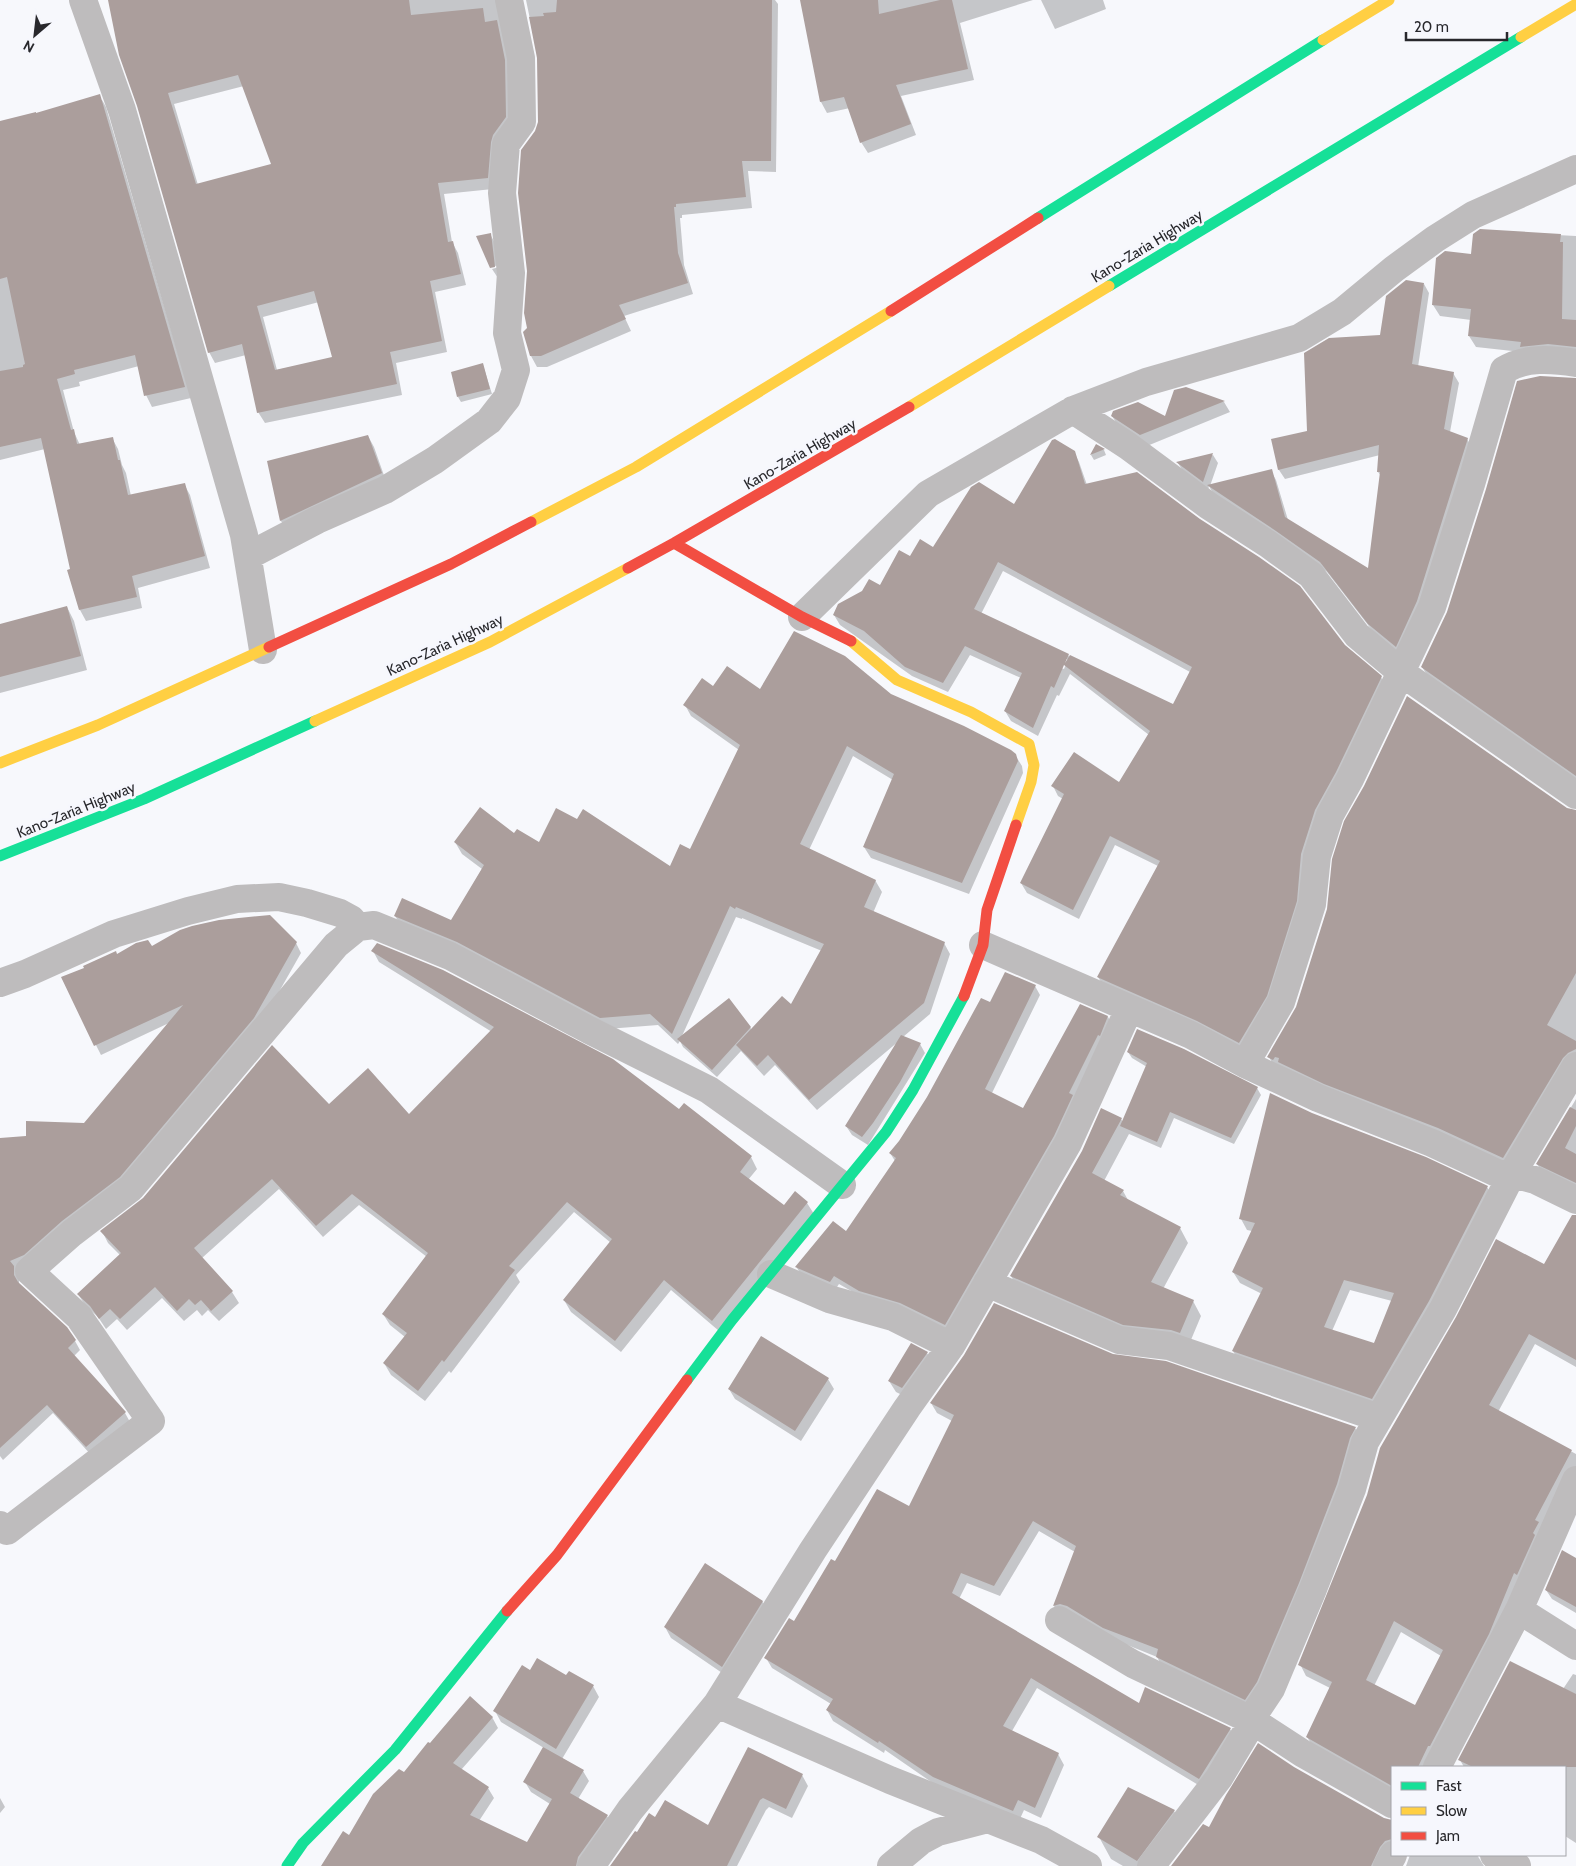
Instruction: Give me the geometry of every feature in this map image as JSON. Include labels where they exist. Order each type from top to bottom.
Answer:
[{"type":"main road","points":[[0,763],[98,725],[451,564],[636,467],[818,358],[1289,60],[1389,0]]},
{"type":"main road","name":"Kano-Zaria Highway","points":[[0,856],[144,799],[481,646],[674,543],[879,425],[1576,4]]},
{"type":"main road","points":[[287,1866],[303,1843],[395,1750],[500,1618],[557,1555],[732,1320],[886,1132],[913,1090],[967,990],[983,946],[987,910],[1031,782],[1034,766],[1033,757],[1029,744],[1019,737],[971,712],[896,680],[854,644],[802,617],[674,543]]},
{"type":"street","points":[[83,0],[122,110],[244,535],[263,650]]},
{"type":"street","points":[[248,556],[317,520],[385,490],[435,460],[489,421],[507,398],[516,370],[507,334],[511,273],[502,193],[506,144],[522,122],[521,58],[509,0]]},
{"type":"street","points":[[802,617],[928,494],[1073,410],[1146,382],[1298,338],[1342,312],[1401,264],[1435,239],[1473,215],[1576,169]]},
{"type":"street","points":[[1245,1064],[1281,1002],[1312,904],[1317,856],[1330,815],[1350,779],[1402,673],[1432,607],[1471,484],[1504,370],[1516,362],[1539,360],[1576,363]]},
{"type":"street","points":[[1073,410],[1128,446],[1209,506],[1268,544],[1311,575],[1357,634],[1402,673],[1576,795]]},
{"type":"street","points":[[0,983],[26,974],[114,934],[188,911],[237,899],[279,897],[298,901],[340,913],[352,919],[358,927]]},
{"type":"street","points":[[0,1525],[7,1531],[151,1421],[79,1318],[29,1271],[72,1233],[130,1188],[336,945],[358,927],[374,925],[450,956],[589,1030],[709,1090],[842,1185]]},
{"type":"street","points":[[983,946],[1191,1035],[1245,1064],[1318,1098],[1432,1143],[1499,1174],[1512,1174],[1535,1180],[1576,1200]]},
{"type":"street","points":[[591,1866],[630,1810],[717,1704],[813,1550],[907,1408],[951,1346],[1068,1143],[1128,1009]]},
{"type":"street","points":[[1152,1866],[1219,1778],[1253,1721],[1255,1713],[1271,1689],[1314,1589],[1352,1489],[1366,1442],[1443,1309],[1512,1174],[1576,1066]]},
{"type":"street","points":[[771,1274],[829,1299],[893,1317],[951,1346]]},
{"type":"street","points":[[987,1283],[1119,1340],[1170,1346],[1379,1418]]},
{"type":"street","points":[[1438,1766],[1519,1610],[1576,1480]]},
{"type":"street","points":[[1519,1610],[1576,1646]]},
{"type":"street","points":[[1059,1620],[1133,1664],[1253,1721],[1302,1753],[1391,1803]]},
{"type":"street","points":[[717,1704],[890,1780],[1041,1840],[1088,1866]]},
{"type":"street","points":[[891,1866],[921,1841],[938,1832],[988,1819]]},
{"type":"street","points":[[1496,1856],[1517,1866]]},
{"type":"building","points":[[108,0],[409,0],[411,15],[483,8],[485,22],[497,20],[505,60],[506,117],[493,135],[488,178],[438,183],[448,242],[453,241],[461,274],[430,281],[442,341],[390,352],[397,384],[257,413],[242,344],[208,353],[137,106],[119,55]],"holes":[[[238,75],[271,164],[196,184],[168,93]],[[314,291],[332,357],[275,370],[257,306]]]},
{"type":"building","points":[[557,0],[772,0],[771,161],[742,161],[746,197],[676,204],[676,207],[674,207],[678,253],[688,283],[619,305],[626,319],[541,356],[530,356],[523,332],[527,328],[524,313],[527,271],[518,193],[521,150],[535,131],[538,122],[537,58],[529,17],[544,16],[543,13],[556,12]]},
{"type":"building","points":[[800,0],[878,0],[879,14],[940,0],[952,0],[968,69],[896,85],[911,124],[860,143],[844,97],[820,102]]},
{"type":"building","points":[[100,94],[185,387],[144,396],[135,355],[74,370],[75,374],[57,379],[71,430],[74,429],[77,444],[113,437],[128,495],[185,483],[205,556],[132,576],[137,597],[79,610],[67,570],[70,569],[41,438],[0,447],[0,371],[23,367],[25,364],[7,277],[0,279],[0,121],[36,113]]},
{"type":"building","points":[[1480,229],[1561,234],[1560,242],[1563,242],[1562,319],[1576,320],[1576,347],[1548,344],[1520,347],[1521,342],[1468,336],[1471,309],[1432,305],[1436,258],[1445,251],[1471,254],[1473,234]]},
{"type":"building","points":[[491,233],[495,267],[490,268],[476,236]]},
{"type":"building","points":[[1406,280],[1424,283],[1412,364],[1454,372],[1444,429],[1468,438],[1417,601],[1396,647],[1368,624],[1320,562],[1207,485],[1272,469],[1285,517],[1368,568],[1380,472],[1377,472],[1379,445],[1278,470],[1271,439],[1307,431],[1304,353],[1329,338],[1380,335],[1386,296]]},
{"type":"building","points":[[483,363],[490,389],[457,397],[451,372]]},
{"type":"building","points":[[1540,376],[1576,378],[1576,776],[1421,667],[1447,612],[1486,489],[1517,381]]},
{"type":"building","points":[[1186,387],[1225,401],[1140,435],[1111,416],[1113,411],[1138,402],[1165,416],[1174,390]]},
{"type":"building","points":[[368,435],[382,473],[280,521],[267,461]]},
{"type":"building","points":[[1055,439],[1075,451],[1085,484],[1137,472],[1200,519],[1300,586],[1345,645],[1382,676],[1336,772],[1315,810],[1301,854],[1297,901],[1267,996],[1239,1043],[1197,1021],[1097,977],[1160,861],[1110,836],[1073,910],[1020,883],[1064,794],[1051,786],[1074,752],[1119,782],[1150,731],[1064,665],[1054,688],[1051,686],[1033,728],[1004,711],[1022,673],[965,646],[943,683],[905,667],[864,631],[833,615],[838,604],[862,591],[869,579],[880,585],[899,550],[910,556],[920,539],[933,547],[971,487],[979,482],[1014,504],[1052,440]],"holes":[[[998,562],[1192,667],[1173,704],[1070,655],[1065,663],[1069,654],[974,609]]]},
{"type":"building","points":[[1096,444],[1105,449],[1090,455]]},
{"type":"building","points":[[1213,453],[1203,482],[1176,462]]},
{"type":"building","points":[[67,606],[81,656],[0,677],[0,624]]},
{"type":"building","points":[[794,631],[845,656],[891,694],[964,726],[1011,750],[1016,754],[1018,761],[962,883],[863,847],[894,774],[847,746],[800,844],[876,880],[864,907],[945,942],[924,1003],[809,1100],[768,1055],[757,1066],[736,1045],[782,996],[791,1004],[824,944],[730,906],[672,1034],[650,1014],[600,1018],[457,942],[394,916],[402,898],[451,920],[484,865],[454,842],[480,807],[514,833],[517,829],[539,842],[556,808],[577,819],[583,809],[670,866],[680,844],[690,849],[740,745],[683,705],[702,678],[713,686],[727,666],[760,689]]},
{"type":"building","points":[[1407,696],[1567,808],[1576,810],[1576,973],[1547,1025],[1576,1041],[1576,1049],[1563,1058],[1503,1158],[1438,1128],[1324,1084],[1278,1062],[1279,1058],[1275,1057],[1273,1060],[1267,1057],[1296,1007],[1327,909],[1332,859],[1344,821],[1364,786]]},
{"type":"building","points":[[270,915],[297,942],[254,1018],[120,1177],[62,1221],[24,1255],[10,1261],[14,1266],[14,1275],[18,1282],[67,1327],[76,1340],[68,1348],[126,1412],[86,1447],[47,1405],[0,1448],[0,1138],[26,1136],[26,1121],[84,1123],[183,1005],[94,1046],[61,977],[84,968],[83,966],[116,951],[117,954],[136,943],[148,940],[152,946],[180,930],[192,926],[219,920]]},
{"type":"building","points":[[377,943],[443,970],[613,1059],[679,1109],[684,1103],[752,1156],[740,1172],[784,1205],[795,1191],[808,1202],[712,1321],[664,1280],[615,1341],[563,1300],[612,1239],[567,1202],[509,1266],[515,1270],[444,1362],[442,1360],[418,1391],[383,1363],[407,1333],[382,1314],[428,1253],[352,1194],[316,1226],[272,1179],[194,1248],[233,1291],[211,1311],[201,1300],[195,1305],[189,1299],[177,1311],[155,1287],[120,1319],[110,1309],[99,1319],[90,1306],[77,1294],[121,1253],[100,1231],[143,1198],[272,1045],[329,1104],[368,1068],[409,1114],[494,1027],[371,951]]},
{"type":"building","points":[[1005,972],[1036,985],[985,1089],[1023,1108],[1080,1004],[1108,1016],[1100,1036],[1098,1035],[1069,1093],[1073,1095],[1054,1136],[945,1325],[900,1303],[859,1291],[834,1276],[830,1282],[795,1267],[833,1221],[846,1231],[896,1158],[889,1153],[899,1141],[927,1097],[981,998],[990,1002]]},
{"type":"building","points":[[729,998],[751,1027],[712,1070],[677,1039]]},
{"type":"building","points":[[1137,1029],[1184,1049],[1258,1087],[1231,1138],[1170,1112],[1157,1142],[1120,1126],[1147,1063],[1127,1052]]},
{"type":"building","points":[[901,1035],[921,1043],[900,1082],[862,1137],[845,1126]]},
{"type":"building","points":[[1270,1093],[1312,1113],[1426,1157],[1488,1186],[1429,1301],[1372,1399],[1232,1351],[1263,1288],[1232,1272],[1255,1223],[1239,1219]],"holes":[[[1344,1280],[1394,1293],[1374,1343],[1324,1327]]]},
{"type":"building","points":[[1570,1107],[1576,1110],[1576,1126],[1565,1148],[1576,1154],[1576,1183],[1536,1164]]},
{"type":"building","points":[[1101,1108],[1122,1118],[1092,1173],[1124,1190],[1120,1195],[1181,1227],[1151,1282],[1194,1300],[1180,1333],[1171,1330],[1123,1325],[1010,1276],[1082,1151]]},
{"type":"building","points":[[1572,1215],[1576,1215],[1576,1360],[1529,1334],[1489,1405],[1572,1450],[1535,1520],[1539,1522],[1533,1533],[1535,1535],[1517,1575],[1514,1573],[1489,1634],[1430,1746],[1428,1746],[1418,1766],[1391,1766],[1391,1785],[1306,1737],[1332,1682],[1298,1665],[1367,1495],[1380,1448],[1456,1317],[1496,1239],[1544,1264]],"holes":[[[1394,1621],[1443,1650],[1415,1705],[1366,1680]]]},
{"type":"building","points":[[994,1303],[1113,1354],[1166,1361],[1356,1427],[1350,1438],[1337,1484],[1299,1583],[1257,1682],[1245,1700],[1156,1657],[1158,1649],[1103,1628],[1067,1606],[1060,1604],[1053,1606],[1076,1546],[1033,1521],[994,1586],[961,1573],[952,1593],[1139,1703],[1145,1687],[1231,1728],[1199,1779],[1031,1678],[1003,1726],[1059,1753],[1035,1808],[1018,1800],[1013,1811],[933,1777],[879,1741],[878,1743],[826,1710],[833,1699],[764,1658],[789,1618],[794,1621],[831,1559],[835,1561],[877,1489],[909,1506],[954,1415],[930,1403],[964,1355]]},
{"type":"building","points":[[761,1336],[829,1378],[795,1431],[728,1389]]},
{"type":"building","points":[[911,1343],[928,1352],[902,1388],[888,1381]]},
{"type":"building","points":[[1562,1550],[1576,1558],[1576,1607],[1545,1590]]},
{"type":"building","points":[[705,1563],[763,1601],[722,1667],[664,1627]]},
{"type":"building","points":[[537,1658],[566,1675],[569,1671],[594,1685],[556,1749],[493,1711],[522,1665],[530,1670]]},
{"type":"building","points":[[1510,1661],[1576,1694],[1576,1767],[1471,1766],[1458,1760]]},
{"type":"building","points":[[470,1696],[493,1717],[453,1763],[489,1787],[470,1815],[527,1842],[552,1799],[523,1782],[543,1747],[584,1770],[570,1793],[608,1815],[578,1857],[576,1866],[321,1866],[343,1831],[349,1835],[373,1794],[399,1769],[404,1772],[428,1742],[430,1743]]},
{"type":"building","points":[[1258,1743],[1294,1767],[1384,1818],[1391,1820],[1391,1839],[1385,1841],[1380,1847],[1371,1866],[1171,1866],[1203,1824],[1209,1827]]},
{"type":"building","points":[[748,1747],[803,1774],[786,1809],[763,1798],[760,1800],[727,1866],[610,1866],[635,1831],[637,1832],[649,1813],[655,1817],[665,1800],[708,1825]]},
{"type":"building","points":[[1128,1787],[1175,1810],[1137,1861],[1097,1837]]},
{"type":"traffic: fast","points":[[1109,286],[1521,37]]},
{"type":"traffic: fast","points":[[1038,218],[1323,40]]},
{"type":"traffic: fast","points":[[0,856],[144,799],[315,721]]},
{"type":"traffic: fast","points":[[687,1380],[732,1320],[886,1132],[913,1090],[964,996]]},
{"type":"traffic: fast","points":[[287,1866],[303,1843],[395,1750],[507,1611]]},
{"type":"traffic: slow","points":[[1323,40],[1389,0]]},
{"type":"traffic: slow","points":[[1521,37],[1576,4]]},
{"type":"traffic: slow","points":[[909,407],[1109,286]]},
{"type":"traffic: slow","points":[[531,522],[636,467],[891,311]]},
{"type":"traffic: slow","points":[[315,721],[490,642],[628,568]]},
{"type":"traffic: slow","points":[[851,641],[897,680],[971,712],[1029,744],[1034,765],[1031,782],[1016,825]]},
{"type":"traffic: slow","points":[[0,763],[98,725],[269,647]]},
{"type":"traffic: jam","points":[[891,311],[1038,218]]},
{"type":"traffic: jam","points":[[628,568],[909,407]]},
{"type":"traffic: jam","points":[[269,647],[451,564],[531,522]]},
{"type":"traffic: jam","points":[[674,543],[802,617],[851,641]]},
{"type":"traffic: jam","points":[[964,996],[983,945],[987,910],[1016,825]]},
{"type":"traffic: jam","points":[[507,1611],[557,1555],[687,1380]]}]
